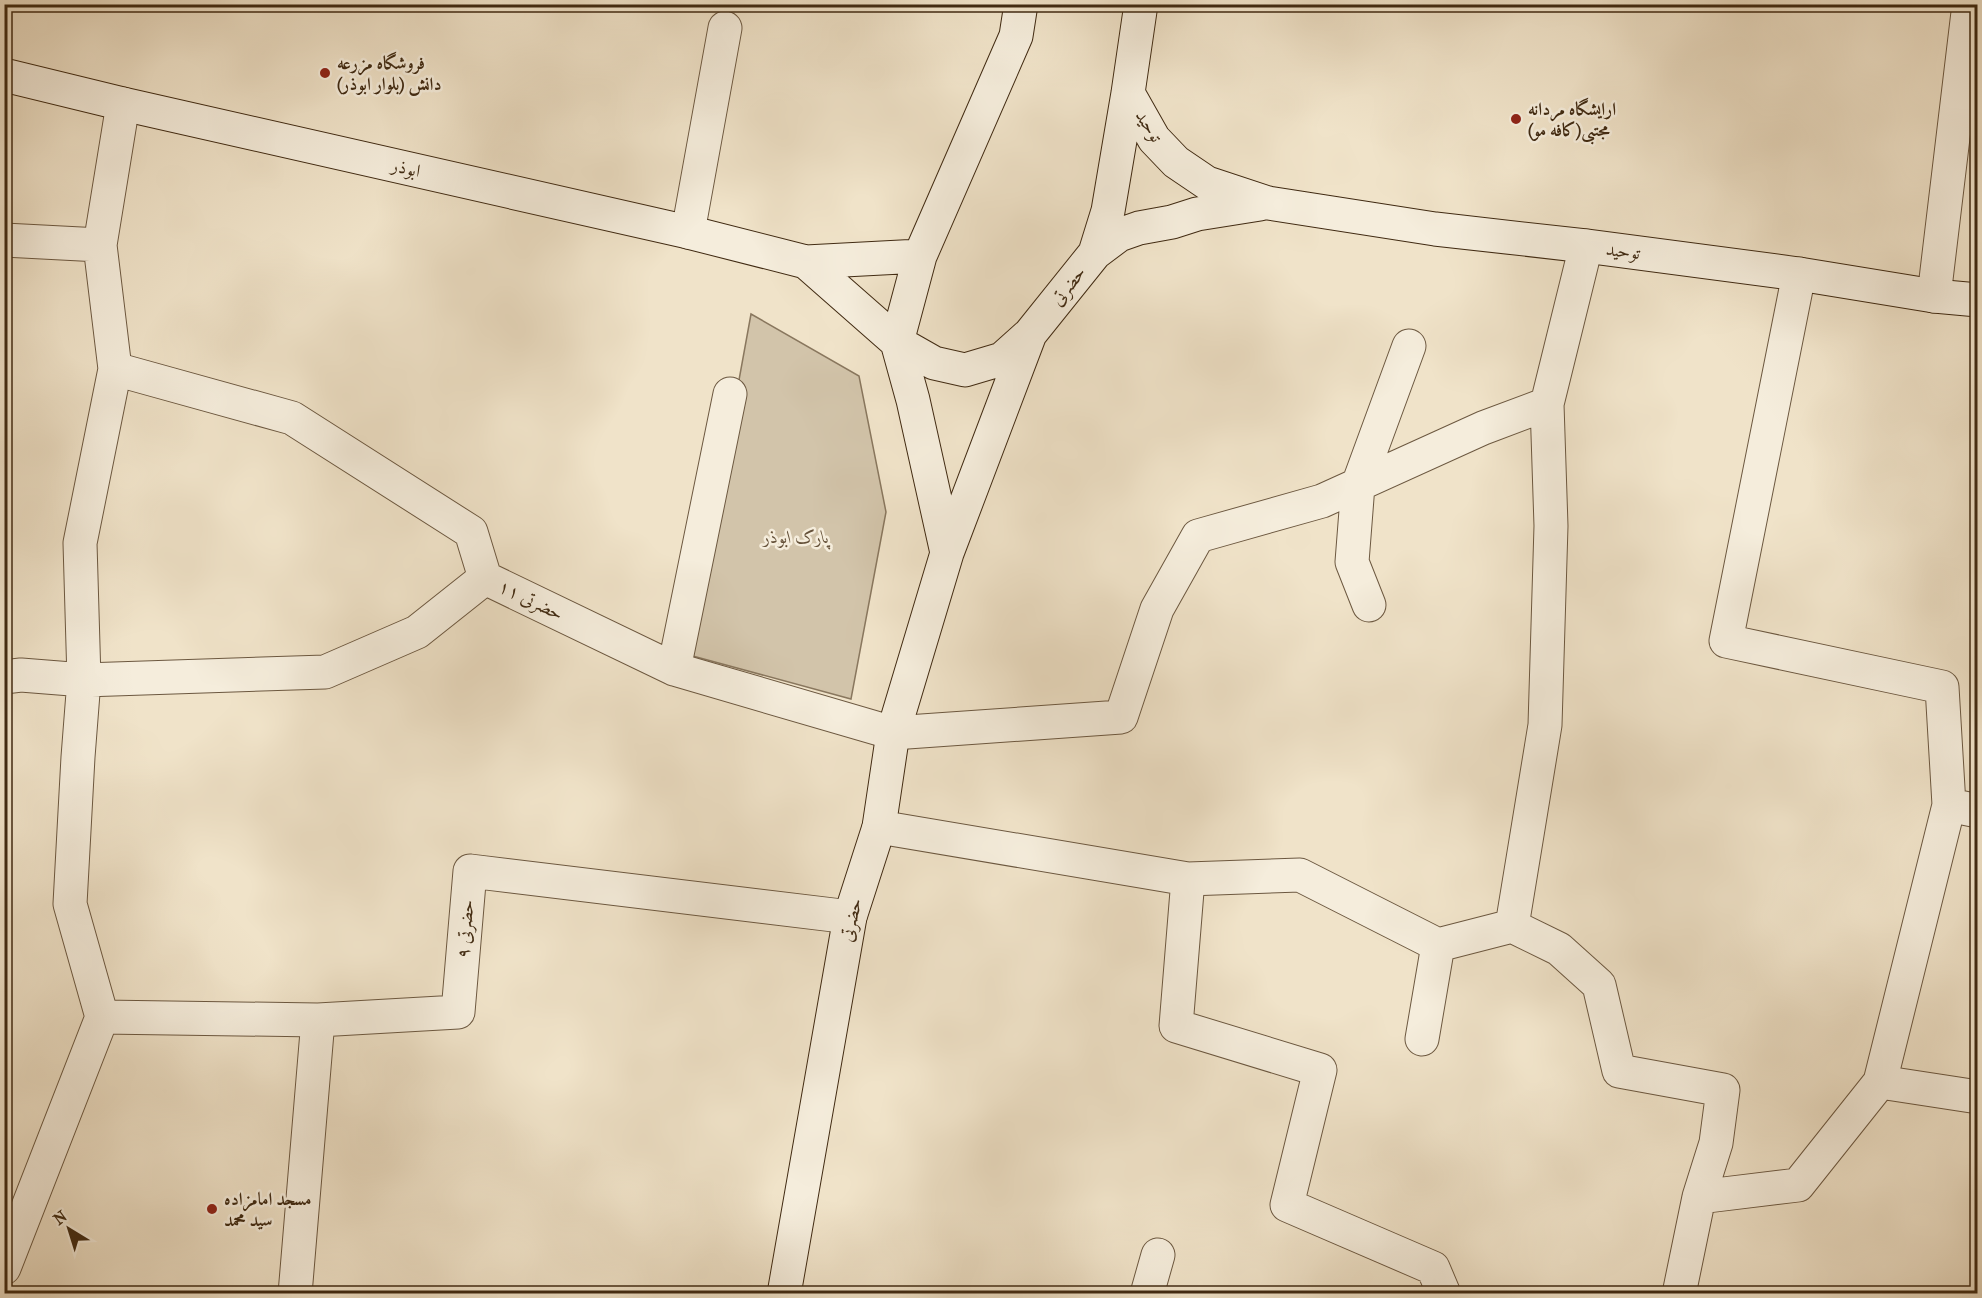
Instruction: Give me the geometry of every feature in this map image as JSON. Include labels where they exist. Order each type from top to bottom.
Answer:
[{"type":"street","points":[[897,342],[920,256],[1016,36],[1021,4]]},
{"type":"street","name":"حضرتی","points":[[784,1293],[850,917],[879,827],[893,734],[947,553],[1030,334],[1095,253],[1108,210],[1141,4]]},
{"type":"street","points":[[1934,296],[1969,4]]},
{"type":"street","points":[[688,232],[725,28]]},
{"type":"street","name":"ابوذر","points":[[4,75],[688,232],[806,262]]},
{"type":"street","name":"توحید","points":[[1128,93],[1154,139],[1176,162],[1207,183],[1268,202],[1435,229],[1586,246],[1799,274],[1934,296],[1977,300]]},
{"type":"street","points":[[4,1268],[102,1017],[70,904],[84,680],[80,543],[115,369],[100,245],[123,104]]},
{"type":"street","name":"توحید","points":[[1095,253],[1119,236],[1140,228],[1172,222],[1197,214],[1268,202]]},
{"type":"street","points":[[4,240],[100,245]]},
{"type":"street","points":[[1512,926],[1545,725],[1551,526],[1547,405],[1586,246]]},
{"type":"street","points":[[806,262],[920,256]]},
{"type":"street","points":[[806,262],[897,342],[934,363],[965,370],[1002,359],[1030,334]]},
{"type":"street","points":[[1700,1197],[1798,1185],[1880,1082],[1963,808],[1942,687],[1726,640],[1799,274]]},
{"type":"street","name":"حضرتی","points":[[897,342],[913,400],[947,553]]},
{"type":"street","points":[[1369,605],[1352,562],[1358,484],[1409,346]]},
{"type":"street","name":"حضرتی ۱۱","points":[[115,369],[292,418],[471,532],[485,578],[674,669],[893,734]]},
{"type":"street","points":[[674,669],[730,394]]},
{"type":"street","points":[[893,734],[1121,717],[1157,609],[1198,536],[1322,501],[1483,428],[1547,405]]},
{"type":"street","points":[[4,677],[21,675],[84,680],[325,672],[417,632],[485,578]]},
{"type":"street","points":[[879,827],[1188,879],[1300,875],[1438,945],[1512,926],[1559,949],[1599,985],[1619,1071],[1723,1090],[1716,1143],[1700,1197],[1679,1293]]},
{"type":"street","name":"حضرتی ۹","points":[[102,1017],[318,1020],[458,1012],[470,871],[850,917]]},
{"type":"street","points":[[1188,879],[1176,1026],[1320,1070],[1287,1205],[1433,1268],[1444,1293]]},
{"type":"street","points":[[1422,1038],[1438,945]]},
{"type":"street","points":[[295,1293],[318,1020]]},
{"type":"street","points":[[1880,1082],[1977,1097]]},
{"type":"street","points":[[1147,1293],[1158,1255]]},
{"type":"green space","name":"پارک ابوذر","points":[[751,314],[859,376],[886,512],[851,699],[689,655]]},
{"type":"place","name":"فروشگاه مزرعه دانش (بلوار ابوذر)","points":[[325,73]]},
{"type":"place","name":"ارایشگاه مردانه مجتبی(کافه مو)","points":[[1516,119]]},
{"type":"place","name":"مسجد امامزاده سید محمد","points":[[212,1209]]}]
